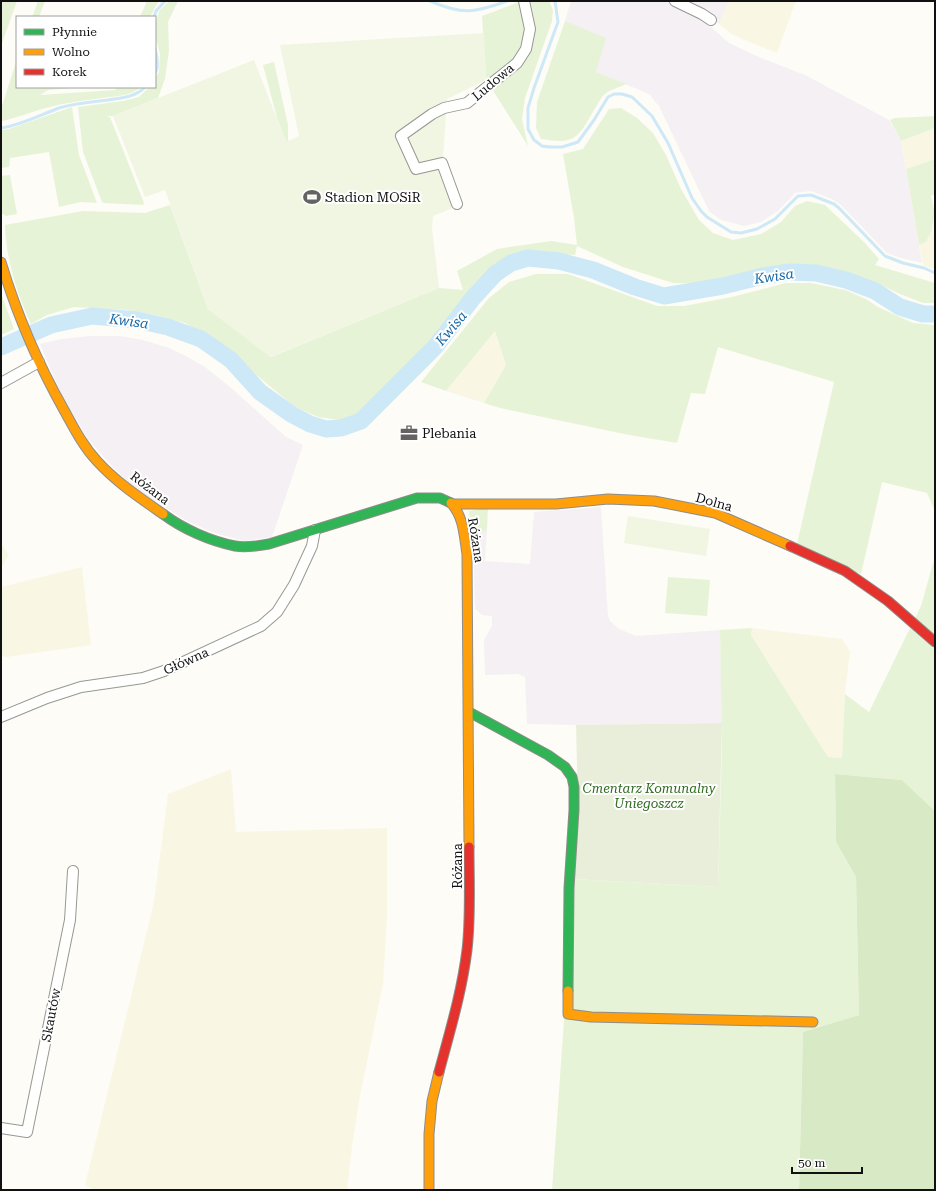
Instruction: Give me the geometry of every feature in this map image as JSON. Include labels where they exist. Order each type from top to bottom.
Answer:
[{"type":"street","points":[[675,1],[711,20]]},
{"type":"street","name":"Ludowa","points":[[457,204],[442,162],[416,169],[401,136],[432,114],[444,108],[467,104],[477,94],[516,63],[526,49],[530,29],[525,4]]},
{"type":"street","name":"Różana","points":[[1,262],[18,315],[33,351],[86,448],[98,462],[130,491],[168,518],[200,535],[235,546],[252,546],[269,544],[417,498],[444,499],[452,504],[458,514],[461,521],[467,554],[470,876],[467,949],[461,988],[432,1101],[429,1134],[429,1190]]},
{"type":"street","points":[[1,383],[39,362]]},
{"type":"street","name":"Dolna","points":[[452,504],[556,504],[608,499],[654,501],[715,513],[845,571],[888,601],[935,642]]},
{"type":"street","name":"Główna","points":[[1,717],[46,698],[81,687],[143,678],[164,671],[261,626],[277,612],[294,585],[312,546],[315,530]]},
{"type":"street","points":[[469,712],[548,755],[565,767],[572,777],[574,788],[574,810],[569,888],[568,1014],[591,1017],[813,1022]]},
{"type":"street","name":"Skautów","points":[[1,1128],[27,1132],[70,920],[73,871]]},
{"type":"shaded area","points":[[571,1],[666,1],[702,19],[729,43],[759,57],[805,75],[889,120],[901,141],[922,263],[887,253],[841,205],[832,199],[811,191],[795,193],[778,211],[761,222],[744,226],[721,220],[709,211],[659,106],[649,94],[596,72],[565,21]]},
{"type":"shaded area","points":[[688,1],[729,1],[719,24],[713,19],[709,11]]},
{"type":"shaded area","points":[[729,1],[796,1],[777,53],[730,33],[719,24]]},
{"type":"shaded area","points":[[935,128],[935,159],[906,169],[901,141]]},
{"type":"shaded area","points":[[935,213],[935,270],[923,265],[919,245],[926,242],[931,232]]},
{"type":"shaded area","points":[[495,331],[506,365],[484,403],[446,391]]},
{"type":"shaded area","points":[[89,336],[120,336],[143,340],[169,348],[186,356],[205,367],[230,387],[286,437],[303,445],[272,537],[244,541],[212,532],[189,522],[134,488],[109,463],[88,439],[62,396],[40,344],[62,339]]},
{"type":"shaded area","points":[[601,507],[608,616],[610,621],[619,629],[636,636],[720,630],[722,723],[576,725],[527,724],[525,677],[518,674],[485,675],[484,640],[492,626],[492,616],[482,615],[475,609],[473,536],[487,530],[485,561],[530,564],[534,512]]},
{"type":"shaded area","points":[[1,543],[9,555],[1,568]]},
{"type":"shaded area","points":[[82,567],[91,645],[6,657],[1,656],[1,587]]},
{"type":"shaded area","points":[[752,628],[842,639],[850,651],[845,694],[842,758],[828,757],[751,635]]},
{"type":"shaded area","points":[[231,769],[236,832],[387,828],[387,917],[383,984],[360,1096],[347,1190],[95,1190],[85,1185],[154,902],[168,794]]},
{"type":"green space","points":[[1,1],[17,1],[1,46]]},
{"type":"green space","points":[[38,1],[45,1],[39,16],[32,16]]},
{"type":"green space","points":[[147,1],[159,1],[151,16],[140,16]]},
{"type":"green space","points":[[169,1],[178,1],[168,22],[169,50],[165,79],[158,98],[113,116],[106,116],[110,117],[144,203],[143,205],[104,203],[102,202],[83,152],[78,107],[123,101],[139,97],[148,88],[156,88],[156,76],[159,72],[160,54],[156,38],[156,22],[159,11]]},
{"type":"green space","points":[[530,1],[549,1],[553,10],[552,21],[525,98],[522,119],[528,146],[492,89],[531,47],[534,33],[534,19]]},
{"type":"green space","points":[[519,2],[524,25],[521,47],[512,61],[486,80],[482,16]]},
{"type":"green space","points":[[565,21],[606,38],[596,72],[626,84],[610,91],[602,97],[584,127],[574,137],[568,140],[552,141],[541,139],[536,128],[537,102]]},
{"type":"green space","name":"Stadion MOSiR","points":[[484,33],[486,80],[447,99],[443,158],[460,205],[433,216],[432,229],[439,288],[270,357],[208,309],[165,190],[145,197],[113,116],[254,60],[286,142],[299,136],[280,45]]},
{"type":"green space","points":[[16,62],[16,88],[72,88],[48,90],[40,95],[115,90],[116,88],[140,88],[128,94],[46,108],[2,121],[1,109]]},
{"type":"green space","points":[[274,62],[288,125],[288,141],[286,142],[277,118],[263,65]]},
{"type":"green space","points":[[72,107],[79,155],[97,203],[81,202],[59,207],[49,152],[10,158],[9,167],[1,168],[1,130],[9,129]]},
{"type":"green space","points":[[621,108],[637,118],[653,133],[666,155],[681,189],[699,220],[713,233],[733,240],[761,234],[781,222],[795,206],[807,201],[825,205],[864,242],[879,259],[875,265],[935,283],[935,303],[923,303],[879,284],[853,275],[801,264],[756,271],[714,284],[673,283],[623,267],[577,246],[575,255],[548,253],[524,254],[499,263],[437,334],[356,416],[339,420],[318,417],[295,407],[219,344],[185,323],[127,310],[74,307],[47,315],[31,324],[21,301],[13,276],[5,225],[83,211],[145,213],[170,205],[208,309],[271,357],[439,288],[463,290],[457,271],[497,249],[551,241],[577,245],[563,154],[583,149],[609,109]]},
{"type":"green space","points":[[935,116],[935,128],[901,141],[890,120],[895,118]]},
{"type":"green space","points":[[935,159],[935,194],[931,196],[935,213],[931,232],[926,242],[919,245],[906,169]]},
{"type":"green space","points":[[10,175],[17,214],[6,216],[1,213],[1,176]]},
{"type":"green space","points":[[536,274],[568,274],[657,306],[684,306],[732,297],[786,283],[811,283],[845,290],[913,323],[935,325],[935,511],[927,493],[882,482],[861,574],[797,544],[834,382],[718,347],[705,394],[691,393],[677,443],[629,435],[500,408],[484,403],[506,365],[495,331],[446,391],[421,382],[489,298],[509,282]]},
{"type":"green space","points":[[1,293],[14,329],[1,335]]},
{"type":"green space","points":[[488,507],[487,530],[471,537],[469,511]]},
{"type":"green space","points":[[628,516],[710,529],[706,556],[624,543]]},
{"type":"green space","points":[[935,556],[935,635],[914,620],[921,606]]},
{"type":"green space","points":[[668,577],[710,580],[707,616],[665,613]]},
{"type":"green space","points":[[752,628],[751,635],[828,757],[842,758],[845,694],[869,712],[910,628],[935,650],[935,811],[902,780],[835,774],[836,842],[856,877],[859,1015],[803,1032],[799,1190],[552,1190],[574,879],[718,887],[722,746],[720,630]]},
{"type":"green space","name":"Cmentarz Komunalny Uniegoszcz","points":[[722,723],[718,887],[574,879],[578,804],[576,725]]},
{"type":"green space","points":[[835,774],[902,780],[935,811],[935,1190],[799,1190],[803,1032],[859,1015],[856,877],[836,842]]},
{"type":"waterway","points":[[154,16],[156,11],[165,1]]},
{"type":"waterway","points":[[430,1],[451,9],[468,11],[486,8],[507,1]]},
{"type":"waterway","points":[[555,1],[558,22],[528,108],[528,129],[534,140],[542,146],[562,147],[578,142],[608,97],[614,94],[622,94],[632,97],[652,116],[668,143],[692,198],[701,211],[707,217],[731,232],[741,233],[757,229],[775,219],[798,196],[811,195],[834,204],[839,208],[885,256],[935,273]]},
{"type":"waterway","points":[[156,54],[156,71]]},
{"type":"waterway","points":[[1,128],[23,122],[65,106],[128,96],[137,93],[144,88]]},
{"type":"waterway","name":"Kwisa","points":[[1,347],[51,325],[92,316],[137,320],[168,327],[201,339],[231,360],[260,392],[291,414],[310,424],[326,429],[341,428],[361,421],[435,347],[473,298],[495,274],[511,263],[528,258],[559,261],[593,270],[635,287],[664,296],[723,286],[763,276],[789,272],[816,273],[846,280],[875,291],[900,307],[923,314],[935,314]]},
{"type":"traffic: fast","points":[[163,514],[179,525],[207,538],[239,547],[248,547],[269,544],[417,498],[440,498],[451,503]]},
{"type":"traffic: fast","points":[[469,712],[548,755],[565,767],[572,777],[574,787],[574,810],[569,888],[568,991]]},
{"type":"traffic: slow","points":[[1,262],[14,301],[36,356],[54,392],[83,443],[97,461],[112,476],[163,514]]},
{"type":"traffic: slow","points":[[452,504],[556,504],[608,499],[654,501],[715,513],[790,546]]},
{"type":"traffic: slow","points":[[451,503],[459,514],[467,554],[469,847]]},
{"type":"traffic: slow","points":[[568,991],[568,1014],[591,1017],[813,1022]]},
{"type":"traffic: slow","points":[[429,1190],[429,1134],[432,1101],[439,1072]]},
{"type":"traffic: jam","points":[[790,546],[845,571],[888,601],[935,642]]},
{"type":"traffic: jam","points":[[439,1072],[459,996],[465,965],[469,911],[469,847]]},
{"type":"place","name":"Stadion MOSiR","points":[[312,197]]},
{"type":"place","name":"Plebania","points":[[409,433]]}]
